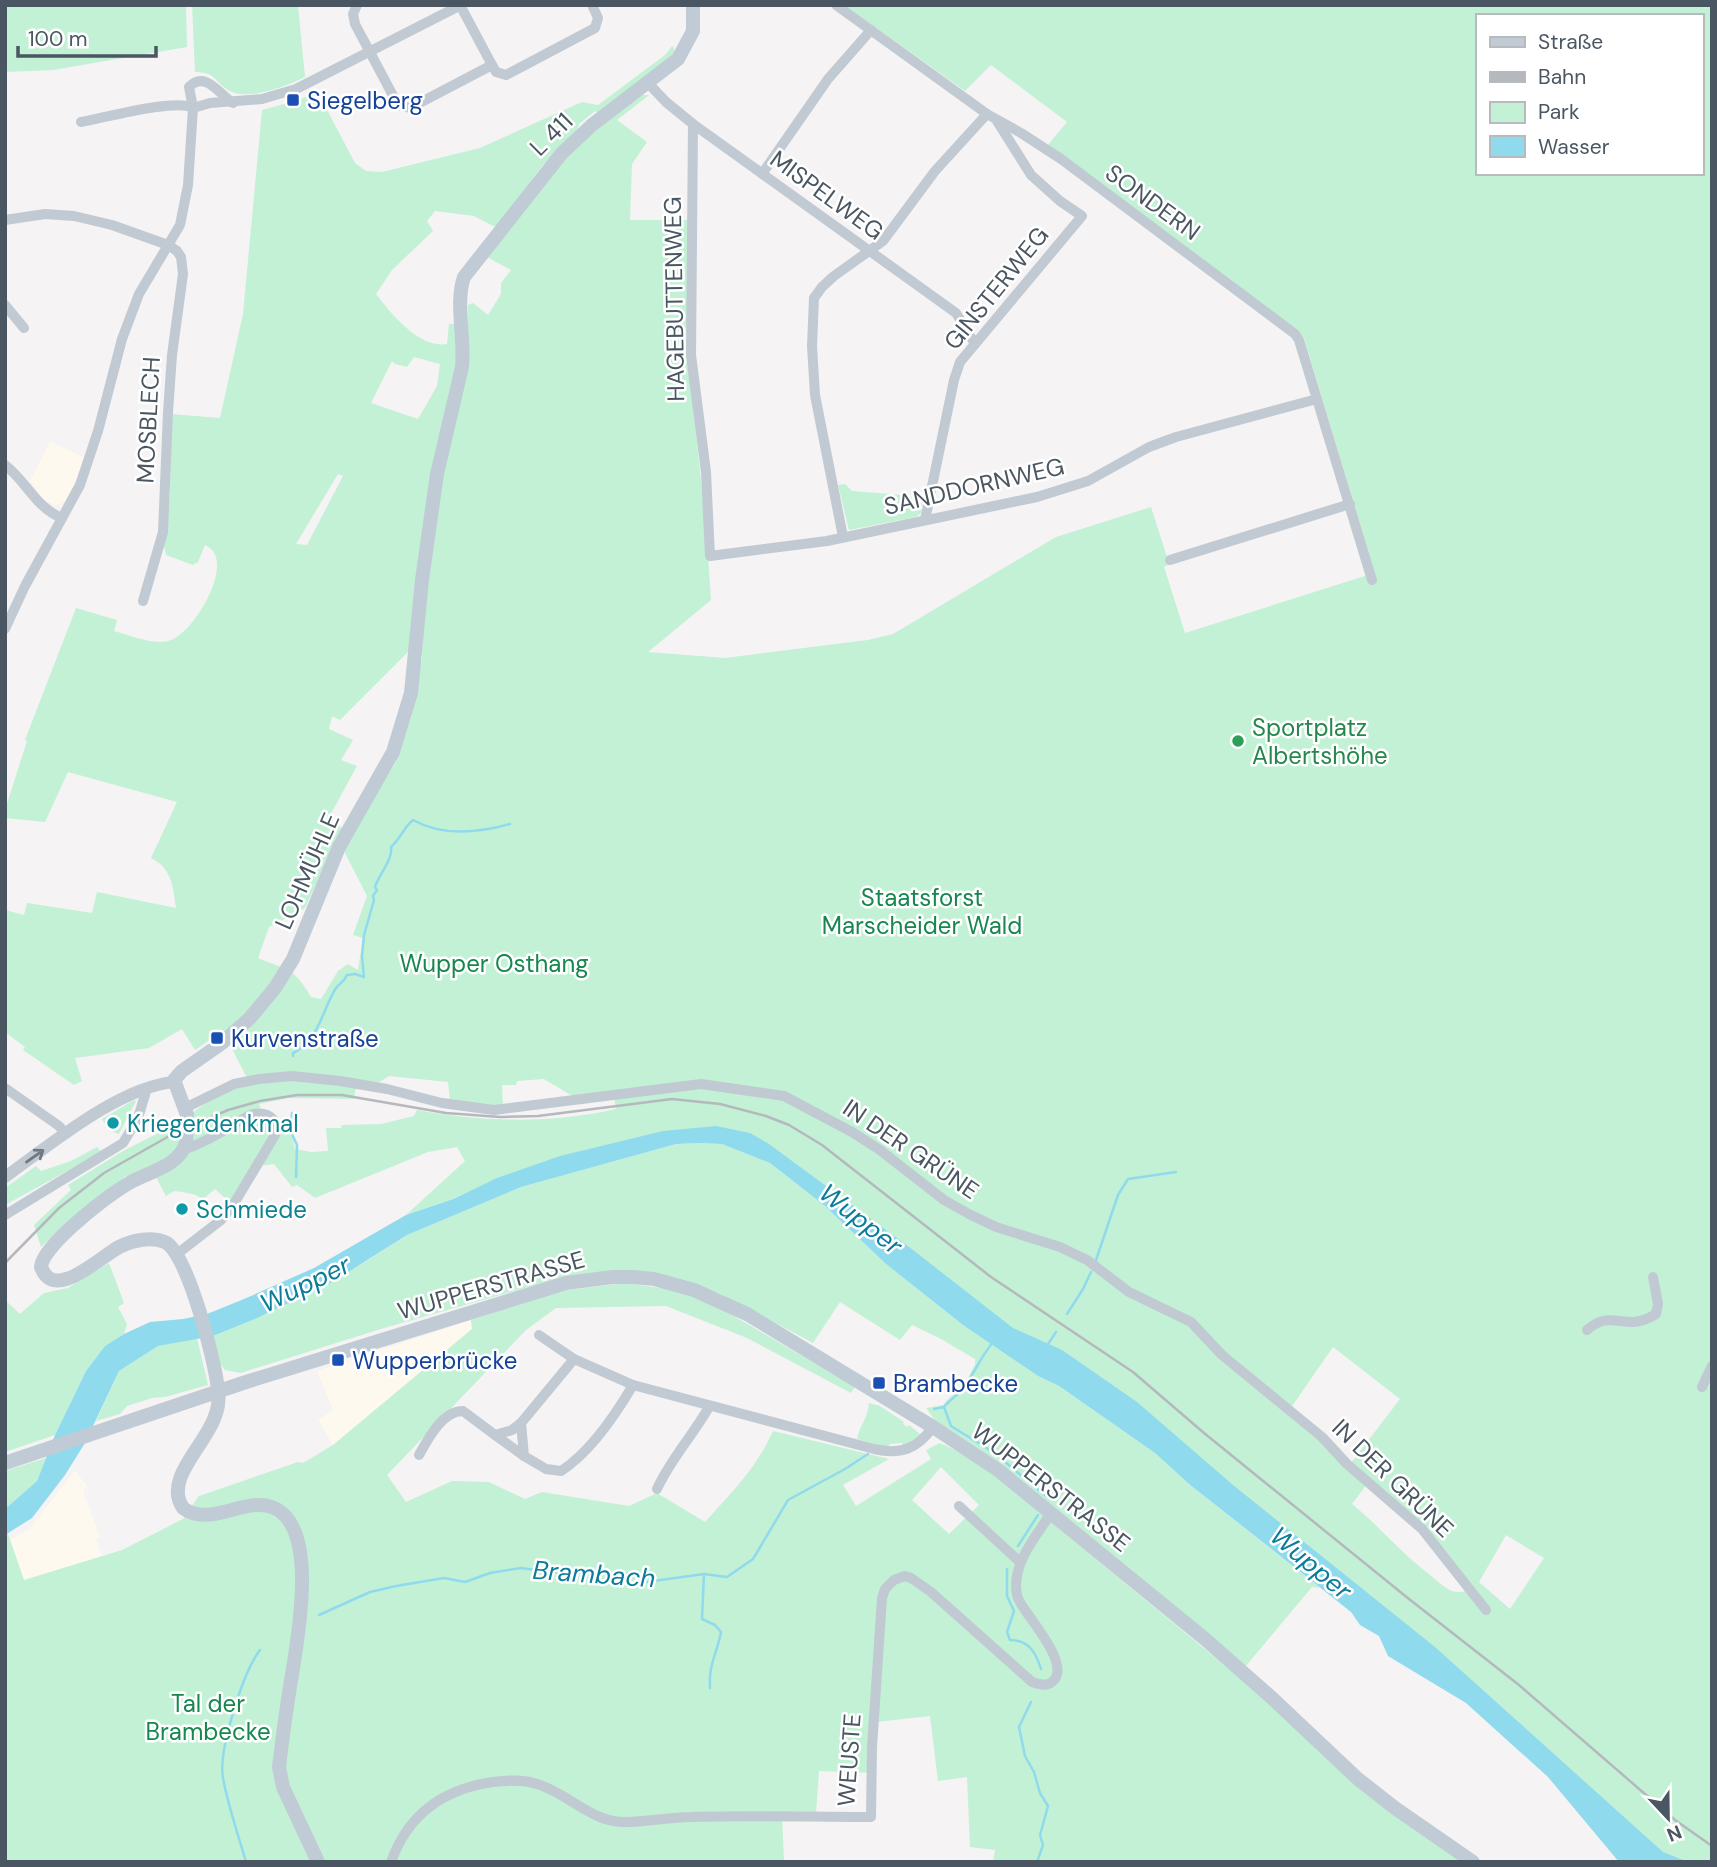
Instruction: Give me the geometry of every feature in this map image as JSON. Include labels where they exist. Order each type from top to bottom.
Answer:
[{"type":"main road","name":"L 411","points":[[393,752],[412,683],[422,580],[437,474],[462,367],[463,324],[460,296],[464,277],[562,153],[592,125],[673,65],[686,47],[694,27],[693,5]]},
{"type":"main road","name":"LOHMÜHLE","points":[[174,1082],[182,1071],[229,1037],[261,1006],[275,988],[293,959],[339,846],[393,752]]},
{"type":"main road","points":[[174,1082],[186,1112],[186,1145],[172,1161],[120,1189],[74,1226],[45,1255],[41,1267],[48,1279],[64,1280],[118,1247],[141,1240],[164,1241],[177,1254],[192,1290],[219,1391],[216,1414],[204,1440],[184,1469],[177,1494],[183,1508],[197,1514],[258,1505],[270,1506],[284,1514],[295,1532],[300,1566],[301,1605],[279,1767],[283,1787],[318,1862]]},
{"type":"main road","name":"WUPPERSTRASSE","points":[[12,1461],[219,1391],[566,1283],[613,1276],[677,1284],[747,1314],[933,1427],[998,1470],[1248,1675],[1358,1779],[1473,1862]]},
{"type":"street","points":[[357,5],[353,19],[398,105],[410,108],[492,65]]},
{"type":"street","points":[[81,122],[169,105],[186,104],[193,108],[210,103],[262,99],[296,89],[460,5],[496,72],[506,75],[595,29],[598,18],[592,5]]},
{"type":"street","name":"SONDERN","points":[[836,5],[991,116],[1061,159],[1288,328],[1299,340],[1373,580]]},
{"type":"street","points":[[762,174],[828,79],[871,30]]},
{"type":"street","points":[[5,629],[80,485],[92,453],[122,340],[136,302],[176,233],[184,211],[193,108],[189,87],[194,82],[204,81],[214,85],[233,103]]},
{"type":"street","name":"MISPELWEG","points":[[648,83],[693,124],[956,313],[975,344]]},
{"type":"street","points":[[843,537],[815,395],[812,346],[814,298],[822,286],[883,241],[935,171],[991,116]]},
{"type":"street","name":"GINSTERWEG","points":[[925,520],[960,362],[1082,216],[1060,201],[1031,174],[991,116]]},
{"type":"street","name":"HAGEBUTTENWEG","points":[[693,124],[691,355],[706,472],[710,556]]},
{"type":"street","points":[[5,220],[45,214],[74,216],[113,225],[168,245]]},
{"type":"street","name":"MOSBLECH","points":[[143,601],[163,532],[172,355],[183,274],[181,257],[168,245]]},
{"type":"street","points":[[5,305],[24,328]]},
{"type":"street","name":"SANDDORNWEG","points":[[710,556],[843,537],[1063,490],[1088,481],[1149,447],[1176,437],[1317,399]]},
{"type":"street","points":[[5,465],[22,480],[36,502],[62,518]]},
{"type":"street","points":[[1170,560],[1350,505]]},
{"type":"street","name":"IN DER GRÜNE","points":[[186,1112],[234,1084],[292,1076],[340,1081],[442,1103],[494,1110],[701,1084],[783,1096],[852,1132],[880,1150],[944,1200],[969,1214],[996,1227],[1060,1247],[1087,1260],[1129,1292],[1191,1322],[1222,1355],[1322,1437],[1347,1464],[1422,1529],[1486,1610]]},
{"type":"street","points":[[5,1177],[93,1115],[148,1088],[174,1082]]},
{"type":"street","points":[[5,1088],[59,1126],[66,1134]]},
{"type":"street","points":[[5,1215],[123,1143],[138,1118],[148,1088]]},
{"type":"street","points":[[177,1254],[208,1232],[232,1208],[278,1126],[268,1116],[252,1114],[200,1144],[186,1145]]},
{"type":"street","points":[[1587,1330],[1606,1318],[1634,1324],[1656,1314],[1658,1304],[1653,1277]]},
{"type":"street","points":[[539,1335],[574,1359],[633,1385],[874,1449],[896,1452],[914,1447],[924,1440],[933,1427]]},
{"type":"street","points":[[495,1435],[512,1430],[521,1423],[574,1359]]},
{"type":"street","points":[[1702,1387],[1712,1366]]},
{"type":"street","points":[[419,1455],[428,1439],[447,1417],[457,1411],[463,1411],[524,1456],[552,1471],[561,1471],[569,1466],[607,1423],[633,1385]]},
{"type":"street","points":[[657,1489],[709,1407]]},
{"type":"street","points":[[521,1423],[524,1456]]},
{"type":"street","points":[[959,1506],[1020,1562]]},
{"type":"street","name":"WEUSTE","points":[[391,1862],[410,1825],[428,1806],[459,1790],[505,1781],[539,1784],[597,1816],[617,1822],[690,1817],[871,1817],[872,1747],[882,1598],[885,1589],[900,1577],[911,1578],[931,1592],[1023,1675],[1032,1682],[1046,1685],[1057,1676],[1058,1667],[1051,1649],[1019,1601],[1016,1589],[1020,1562],[1051,1513]]},
{"type":"shaded area","points":[[50,441],[85,458],[68,498],[55,505],[44,500],[30,481]]},
{"type":"shaded area","points":[[471,1320],[472,1329],[333,1445],[318,1420],[333,1410],[317,1371]]},
{"type":"shaded area","points":[[75,1470],[88,1487],[83,1490],[100,1537],[96,1539],[102,1557],[24,1580],[10,1540],[29,1529]]},
{"type":"green space","points":[[5,5],[186,5],[187,47],[53,70],[5,72]]},
{"type":"green space","points":[[192,5],[298,5],[305,77],[256,94],[245,94],[228,90],[207,74],[195,72]]},
{"type":"green space","name":"Staatsforst Marscheider Wald","points":[[844,5],[1712,5],[1712,1862],[1653,1862],[1574,1777],[782,1163],[714,1136],[496,1179],[452,1199],[406,1215],[465,1161],[457,1147],[428,1152],[315,1198],[297,1185],[292,1187],[274,1164],[258,1166],[235,1207],[215,1189],[203,1199],[174,1191],[166,1196],[156,1177],[126,1176],[67,1222],[41,1247],[34,1225],[71,1190],[68,1185],[123,1151],[178,1123],[220,1093],[250,1084],[223,1031],[195,1050],[182,1029],[149,1048],[75,1058],[82,1081],[74,1085],[23,1050],[25,1047],[5,1032],[5,910],[24,915],[27,903],[92,913],[97,892],[176,908],[167,873],[151,858],[177,802],[68,772],[45,822],[5,818],[5,810],[27,741],[25,740],[76,608],[117,620],[114,631],[148,641],[168,641],[178,636],[200,612],[215,580],[217,565],[214,553],[205,545],[198,562],[193,565],[166,555],[164,546],[170,493],[171,414],[220,418],[243,314],[262,110],[299,100],[317,91],[355,163],[366,171],[382,172],[480,148],[582,102],[598,105],[665,55],[672,46],[674,48],[674,53],[667,60],[598,113],[595,111],[579,124],[577,131],[542,166],[497,228],[474,216],[435,211],[427,221],[433,231],[392,270],[376,294],[407,328],[417,336],[437,344],[447,344],[449,324],[468,323],[468,305],[473,303],[488,315],[501,294],[501,283],[511,270],[485,256],[546,179],[580,143],[640,95],[649,95],[617,120],[647,142],[632,164],[630,220],[689,220],[687,348],[711,600],[648,652],[725,658],[868,640],[893,634],[1056,537],[1151,507],[1167,557],[1168,565],[1164,567],[1185,633],[1368,575],[1376,576],[1304,338],[1299,331],[1047,146],[1067,122],[991,65],[965,91]],"holes":[[[414,357],[440,364],[437,386],[418,419],[371,403],[392,361],[407,367]],[[338,474],[343,476],[307,545],[296,544]],[[439,506],[423,622],[422,658],[411,718],[395,764],[357,824],[344,851],[367,896],[353,935],[363,938],[358,970],[348,964],[338,971],[321,999],[311,997],[294,974],[258,958],[269,927],[305,908],[342,828],[328,819],[357,766],[341,760],[353,740],[329,729],[332,716],[340,720],[409,651]],[[389,1076],[448,1082],[450,1101],[503,1107],[502,1085],[544,1079],[574,1097],[613,1092],[616,1109],[567,1117],[516,1120],[417,1110],[414,1116],[381,1124],[326,1128],[328,1151],[311,1152],[295,1149],[291,1128],[285,1128],[258,1166],[275,1128],[259,1104],[288,1098],[354,1099],[357,1080],[376,1084]],[[1333,1347],[1400,1399],[1351,1463],[1290,1409]],[[1367,1484],[1421,1529],[1469,1590],[1456,1592],[1444,1586],[1409,1558],[1352,1504]],[[1506,1535],[1544,1558],[1510,1609],[1479,1582]]]},
{"type":"green space","points":[[845,484],[852,491],[923,499],[921,513],[916,517],[849,530],[838,485]]},
{"type":"green space","points":[[136,1101],[119,1134],[109,1130],[102,1119]]},
{"type":"green space","points":[[676,1144],[722,1144],[770,1163],[825,1206],[886,1264],[963,1325],[1038,1376],[1059,1386],[1155,1453],[1189,1484],[1320,1588],[1312,1587],[1245,1667],[940,1427],[926,1408],[943,1405],[963,1388],[975,1359],[912,1325],[900,1340],[840,1302],[813,1343],[719,1293],[678,1279],[560,1278],[384,1328],[240,1373],[225,1370],[219,1362],[213,1336],[255,1319],[365,1262],[407,1235],[521,1187]]},
{"type":"green space","points":[[97,1147],[102,1152],[5,1205],[5,1188],[36,1166],[41,1171],[71,1161]]},
{"type":"green space","points":[[109,1263],[124,1303],[118,1307],[127,1324],[124,1334],[105,1346],[86,1371],[55,1435],[5,1452],[5,1300],[20,1314],[44,1293],[68,1288]]},
{"type":"green space","name":"Tal der Brambecke","points":[[626,1283],[674,1290],[710,1302],[855,1387],[851,1393],[747,1338],[666,1306],[556,1308],[526,1330],[387,1475],[406,1502],[452,1481],[489,1482],[525,1499],[542,1492],[629,1506],[657,1493],[705,1522],[751,1468],[773,1431],[889,1459],[843,1485],[856,1506],[931,1459],[926,1450],[940,1443],[964,1454],[994,1475],[1463,1862],[993,1862],[995,1850],[970,1847],[967,1777],[938,1781],[930,1716],[876,1722],[874,1773],[819,1771],[816,1813],[782,1814],[784,1862],[5,1862],[5,1535],[8,1534],[24,1580],[122,1550],[183,1519],[199,1496],[298,1462],[303,1463],[333,1445],[472,1329],[471,1320],[560,1291]],"holes":[[[941,1467],[979,1505],[949,1534],[912,1500]]]},
{"type":"green space","points":[[197,1338],[208,1385],[127,1406],[120,1414],[96,1421],[119,1371],[158,1346]]},
{"type":"green space","points":[[869,1403],[880,1406],[904,1422],[907,1427],[909,1425],[920,1434],[919,1437],[903,1446],[902,1443],[890,1444],[888,1448],[857,1439]]},
{"type":"green space","points":[[46,1458],[37,1481],[5,1509],[5,1471]]},
{"type":"water","name":"Wupper","points":[[716,1126],[750,1133],[769,1144],[1013,1328],[1062,1350],[1137,1402],[1233,1485],[1435,1647],[1663,1852],[1688,1862],[1619,1862],[1548,1777],[1466,1703],[1388,1656],[1379,1636],[1360,1625],[1351,1612],[1189,1484],[1155,1453],[1059,1386],[1038,1376],[963,1325],[886,1264],[825,1206],[770,1163],[722,1144],[676,1144],[521,1187],[407,1235],[334,1281],[255,1319],[213,1336],[158,1346],[119,1371],[85,1443],[65,1475],[32,1518],[5,1535],[5,1509],[37,1481],[55,1435],[86,1371],[105,1346],[124,1334],[150,1322],[207,1314],[244,1299],[314,1268],[406,1215],[453,1199],[497,1178],[560,1156],[663,1131]]},
{"type":"waterway","points":[[293,1056],[293,1053],[309,1041],[336,988],[347,975],[364,977],[364,935],[373,896],[377,890],[375,887],[390,857],[391,847],[410,823],[413,820],[436,829],[461,832],[510,824]]},
{"type":"waterway","points":[[292,1113],[291,1132],[297,1145],[296,1177]]},
{"type":"waterway","points":[[1096,1260],[1118,1195],[1128,1179],[1176,1172]]},
{"type":"waterway","points":[[1067,1314],[1091,1272]]},
{"type":"waterway","points":[[1046,1347],[1056,1332]]},
{"type":"waterway","name":"Brambach","points":[[934,1409],[944,1407],[963,1389],[994,1341]]},
{"type":"waterway","points":[[944,1407],[951,1426],[993,1452],[1051,1500]]},
{"type":"waterway","name":"Brambach","points":[[319,1615],[370,1592],[444,1578],[465,1582],[490,1573],[521,1568],[550,1572],[642,1574],[646,1582],[704,1574],[727,1577],[753,1559],[788,1500],[868,1454]]},
{"type":"waterway","points":[[1018,1546],[1038,1515]]},
{"type":"waterway","points":[[1007,1569],[1007,1596],[1014,1611],[1007,1632],[1010,1640],[1022,1642],[1031,1648],[1041,1669]]},
{"type":"waterway","points":[[704,1574],[702,1619],[715,1625],[721,1632],[712,1666],[710,1688]]},
{"type":"waterway","name":"Brambecke","points":[[246,1862],[228,1799],[222,1766],[233,1712],[246,1675],[260,1650]]},
{"type":"waterway","points":[[1031,1702],[1019,1727],[1025,1756],[1048,1806],[1040,1835],[1043,1845],[1037,1862]]},
{"type":"railway","points":[[5,1263],[59,1208],[104,1173],[171,1135],[228,1110],[260,1101],[297,1095],[342,1095],[446,1113],[500,1117],[538,1116],[672,1099],[720,1104],[766,1116],[789,1125],[822,1145],[991,1277],[1133,1372],[1204,1433],[1519,1685],[1675,1820],[1712,1846]]},
{"type":"place","name":"Siegelberg","points":[[293,100]]},
{"type":"place","name":"Sportplatz Albertshöhe","points":[[1238,741]]},
{"type":"place","name":"Kurvenstraße","points":[[217,1038]]},
{"type":"place","name":"Kriegerdenkmal","points":[[113,1123]]},
{"type":"place","name":"Schmiede","points":[[182,1209]]},
{"type":"place","name":"Wupperbrücke","points":[[338,1360]]},
{"type":"place","name":"Brambecke","points":[[879,1383]]},
{"type":"park label","name":"Wupper Osthang","points":[[494,963]]}]
